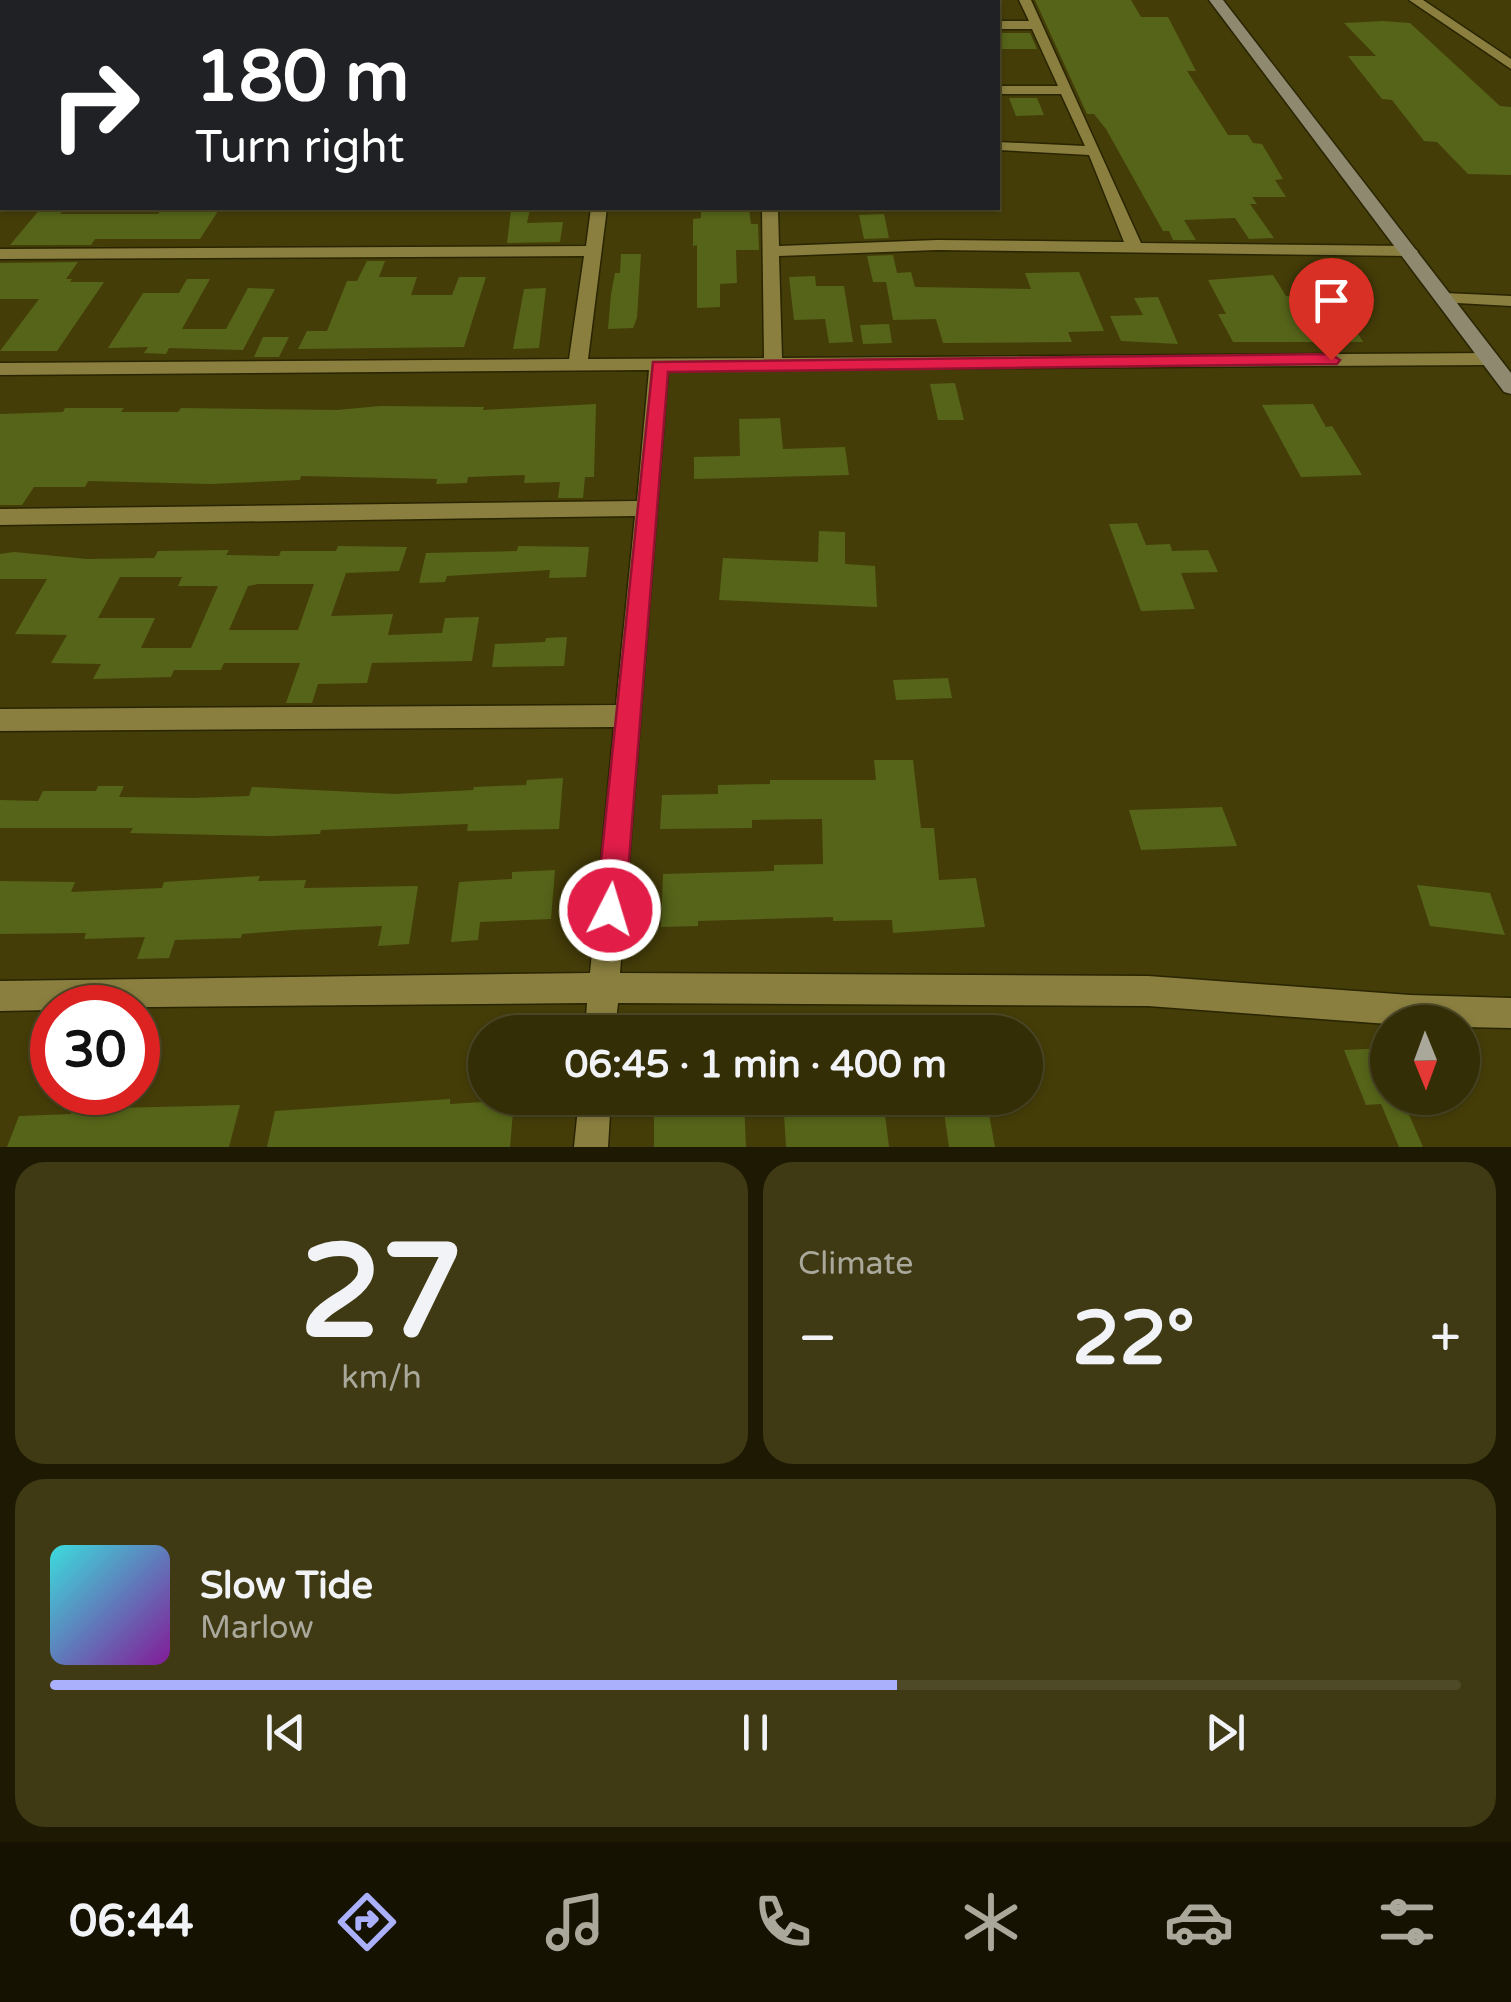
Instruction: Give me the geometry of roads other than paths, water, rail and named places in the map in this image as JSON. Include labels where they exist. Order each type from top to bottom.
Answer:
[{"type":"main road","points":[[1216,0],[1511,387]]},
{"type":"street","points":[[1025,0],[1134,246]]},
{"type":"street","points":[[1414,0],[1511,64]]},
{"type":"street","points":[[1000,25],[1034,24]]},
{"type":"street","points":[[1000,90],[1064,90]]},
{"type":"street","points":[[1000,146],[1095,151]]},
{"type":"street","points":[[578,364],[600,210]]},
{"type":"street","points":[[770,210],[773,363]]},
{"type":"street","points":[[772,251],[938,245],[1410,252]]},
{"type":"street","points":[[0,254],[592,250]]},
{"type":"street","points":[[1445,298],[1511,301]]},
{"type":"street","points":[[0,369],[1490,358]]},
{"type":"street","points":[[601,1015],[659,366]]},
{"type":"street","points":[[0,517],[647,508]]},
{"type":"street","points":[[0,720],[628,716]]},
{"type":"street","points":[[0,996],[603,988],[1148,991],[1410,1010],[1511,1013]]},
{"type":"street","points":[[591,1147],[594,1115]]}]
